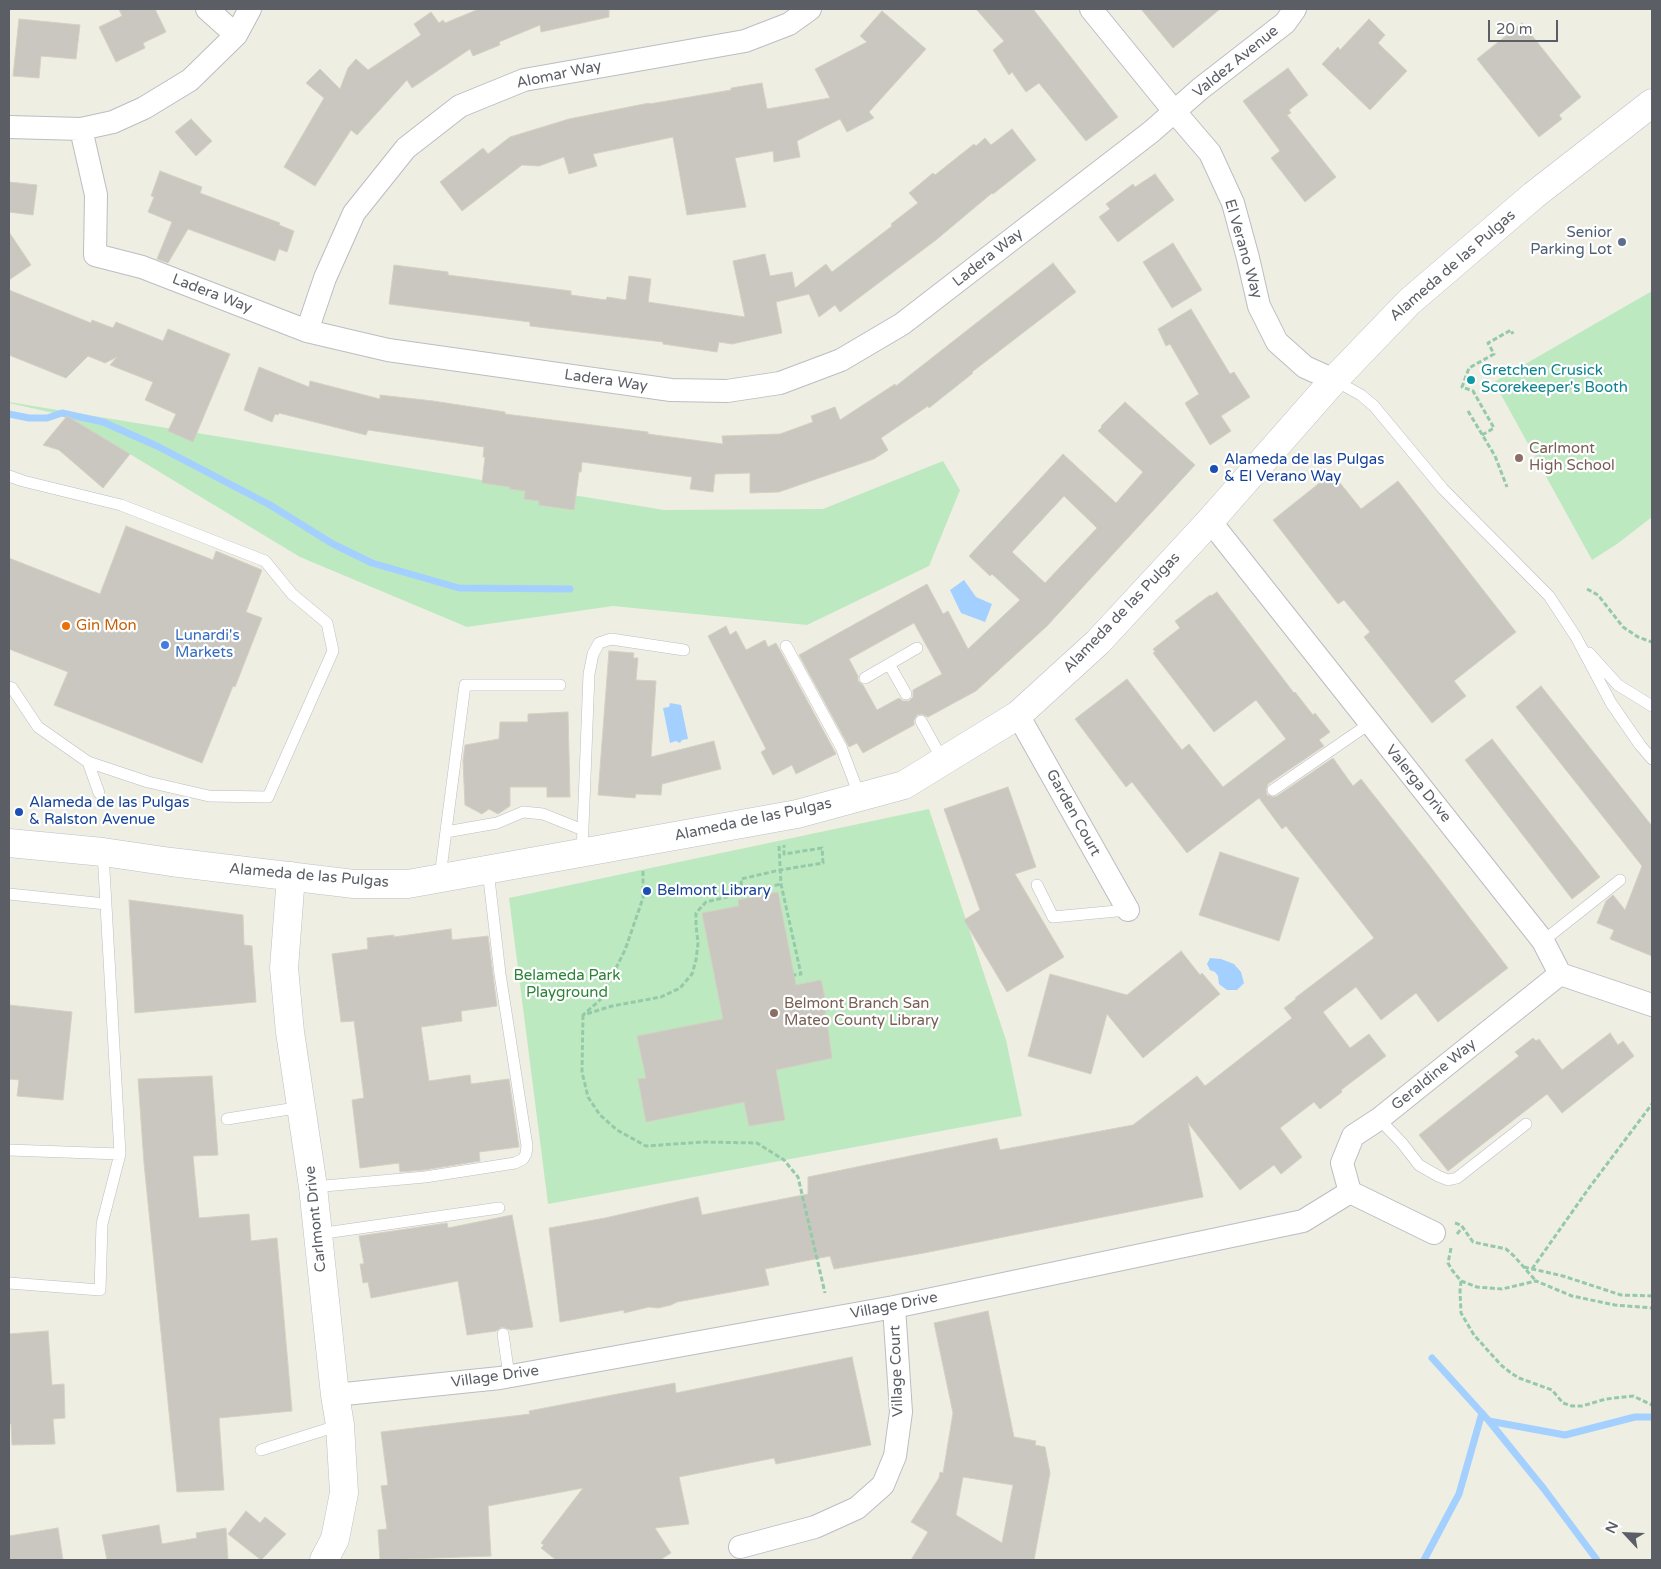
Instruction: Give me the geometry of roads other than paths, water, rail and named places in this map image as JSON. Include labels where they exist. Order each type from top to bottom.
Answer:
[{"type":"main road","name":"Alameda de las Pulgas","points":[[9,843],[103,852],[354,884],[408,884],[488,870],[582,842],[797,814],[904,785],[1018,715],[1098,642],[1210,522],[1334,380],[1409,302],[1534,195],[1652,103]]},
{"type":"main road","name":"Carlmont Drive","points":[[291,876],[284,968],[290,1032],[313,1187],[335,1395],[340,1425],[344,1493],[335,1539],[324,1560]]},
{"type":"street","points":[[207,9],[236,35]]},
{"type":"street","points":[[9,127],[81,130],[113,122],[144,108],[190,80],[236,35],[250,9]]},
{"type":"street","name":"Alomar Way","points":[[307,331],[325,278],[354,213],[406,148],[460,106],[524,80],[745,41],[789,24],[810,9]]},
{"type":"street","name":"El Verano Way","points":[[1091,9],[1174,112],[1210,153],[1233,203],[1259,306],[1277,342],[1305,367],[1334,380]]},
{"type":"street","name":"Valdez Avenue","points":[[1174,112],[1285,22],[1295,9]]},
{"type":"street","name":"Ladera Way","points":[[81,130],[96,196],[95,255],[142,267],[307,331],[388,350],[671,390],[727,391],[780,383],[841,360],[902,324],[1151,132],[1174,112]]},
{"type":"street","name":"Valerga Drive","points":[[1210,522],[1543,942],[1560,974]]},
{"type":"street","name":"Garden Court","points":[[1018,715],[1128,910]]},
{"type":"street","points":[[1560,974],[1652,1005]]},
{"type":"street","name":"Geraldine Way","points":[[1350,1192],[1342,1163],[1353,1136],[1379,1119],[1560,974]]},
{"type":"street","points":[[1350,1192],[1434,1233]]},
{"type":"street","name":"Village Drive","points":[[335,1395],[508,1376],[894,1307],[1303,1221],[1350,1192]]},
{"type":"street","name":"Village Court","points":[[740,1547],[815,1527],[857,1508],[884,1484],[896,1456],[901,1412],[894,1307]]},
{"type":"lane","points":[[1334,380],[1368,400],[1385,417],[1439,485],[1549,596],[1576,637],[1611,703],[1652,759]]},
{"type":"lane","points":[[9,476],[121,506],[265,562],[292,594],[327,623],[333,652],[268,797],[209,796],[148,782],[88,762],[38,727],[12,688],[9,687]]},
{"type":"lane","points":[[1576,637],[1618,685],[1652,706]]},
{"type":"lane","points":[[582,842],[589,674],[593,654],[599,643],[611,639],[684,650]]},
{"type":"lane","points":[[786,646],[840,747],[860,797]]},
{"type":"lane","points":[[865,678],[917,648]]},
{"type":"lane","points":[[889,664],[906,694]]},
{"type":"lane","points":[[440,879],[465,686],[560,685]]},
{"type":"lane","points":[[921,721],[943,761]]},
{"type":"lane","points":[[1273,790],[1370,724]]},
{"type":"lane","points":[[88,762],[99,793]]},
{"type":"lane","points":[[446,832],[497,823],[522,812],[543,814],[582,842]]},
{"type":"lane","points":[[9,1283],[100,1290],[102,1224],[120,1154],[103,852]]},
{"type":"lane","points":[[313,1187],[434,1175],[515,1162],[523,1159],[526,1154],[527,1146],[500,974],[488,870]]},
{"type":"lane","points":[[1543,942],[1620,880]]},
{"type":"lane","points":[[1037,885],[1053,917],[1128,910]]},
{"type":"lane","points":[[9,894],[106,904]]},
{"type":"lane","points":[[227,1119],[302,1108]]},
{"type":"lane","points":[[1379,1119],[1402,1142],[1420,1164],[1448,1180],[1457,1178],[1526,1124]]},
{"type":"lane","points":[[9,1150],[120,1154]]},
{"type":"lane","points":[[318,1234],[499,1208]]},
{"type":"lane","points":[[503,1334],[508,1376]]},
{"type":"lane","points":[[261,1450],[340,1425]]},
{"type":"water","points":[[964,580],[976,597],[992,604],[985,622],[961,613],[950,590]]},
{"type":"water","points":[[670,703],[681,705],[688,739],[682,740],[680,743],[676,741],[670,743],[663,708],[669,707]]},
{"type":"water","points":[[1210,958],[1221,959],[1234,964],[1241,972],[1244,983],[1237,990],[1227,990],[1219,984],[1218,976],[1215,972],[1210,970],[1207,964]]},
{"type":"waterway","points":[[9,414],[29,418],[47,418],[62,413],[103,422],[157,446],[270,505],[333,544],[372,563],[459,588],[570,589]]},
{"type":"waterway","points":[[1432,1358],[1489,1421],[1565,1435],[1635,1417],[1652,1417]]},
{"type":"waterway","points":[[1424,1560],[1459,1494],[1482,1413]]},
{"type":"waterway","points":[[1489,1421],[1544,1489],[1597,1560]]},
{"type":"place","name":"Senior Parking Lot","points":[[1622,242]]},
{"type":"place","name":"Gretchen Crusick Scorekeeper's Booth","points":[[1471,380]]},
{"type":"place","name":"Carlmont High School","points":[[1519,458]]},
{"type":"place","name":"Alameda de las Pulgas & El Verano Way","points":[[1214,469]]},
{"type":"place","name":"Gin Mon","points":[[66,626]]},
{"type":"place","name":"Lunardi's Markets","points":[[165,645]]},
{"type":"place","name":"Alameda de las Pulgas & Ralston Avenue","points":[[19,812]]},
{"type":"place","name":"Belmont Library","points":[[647,891]]},
{"type":"place","name":"Belmont Branch San Mateo County Library","points":[[774,1013]]},
{"type":"park label","name":"Belameda Park Playground","points":[[567,984]]}]
